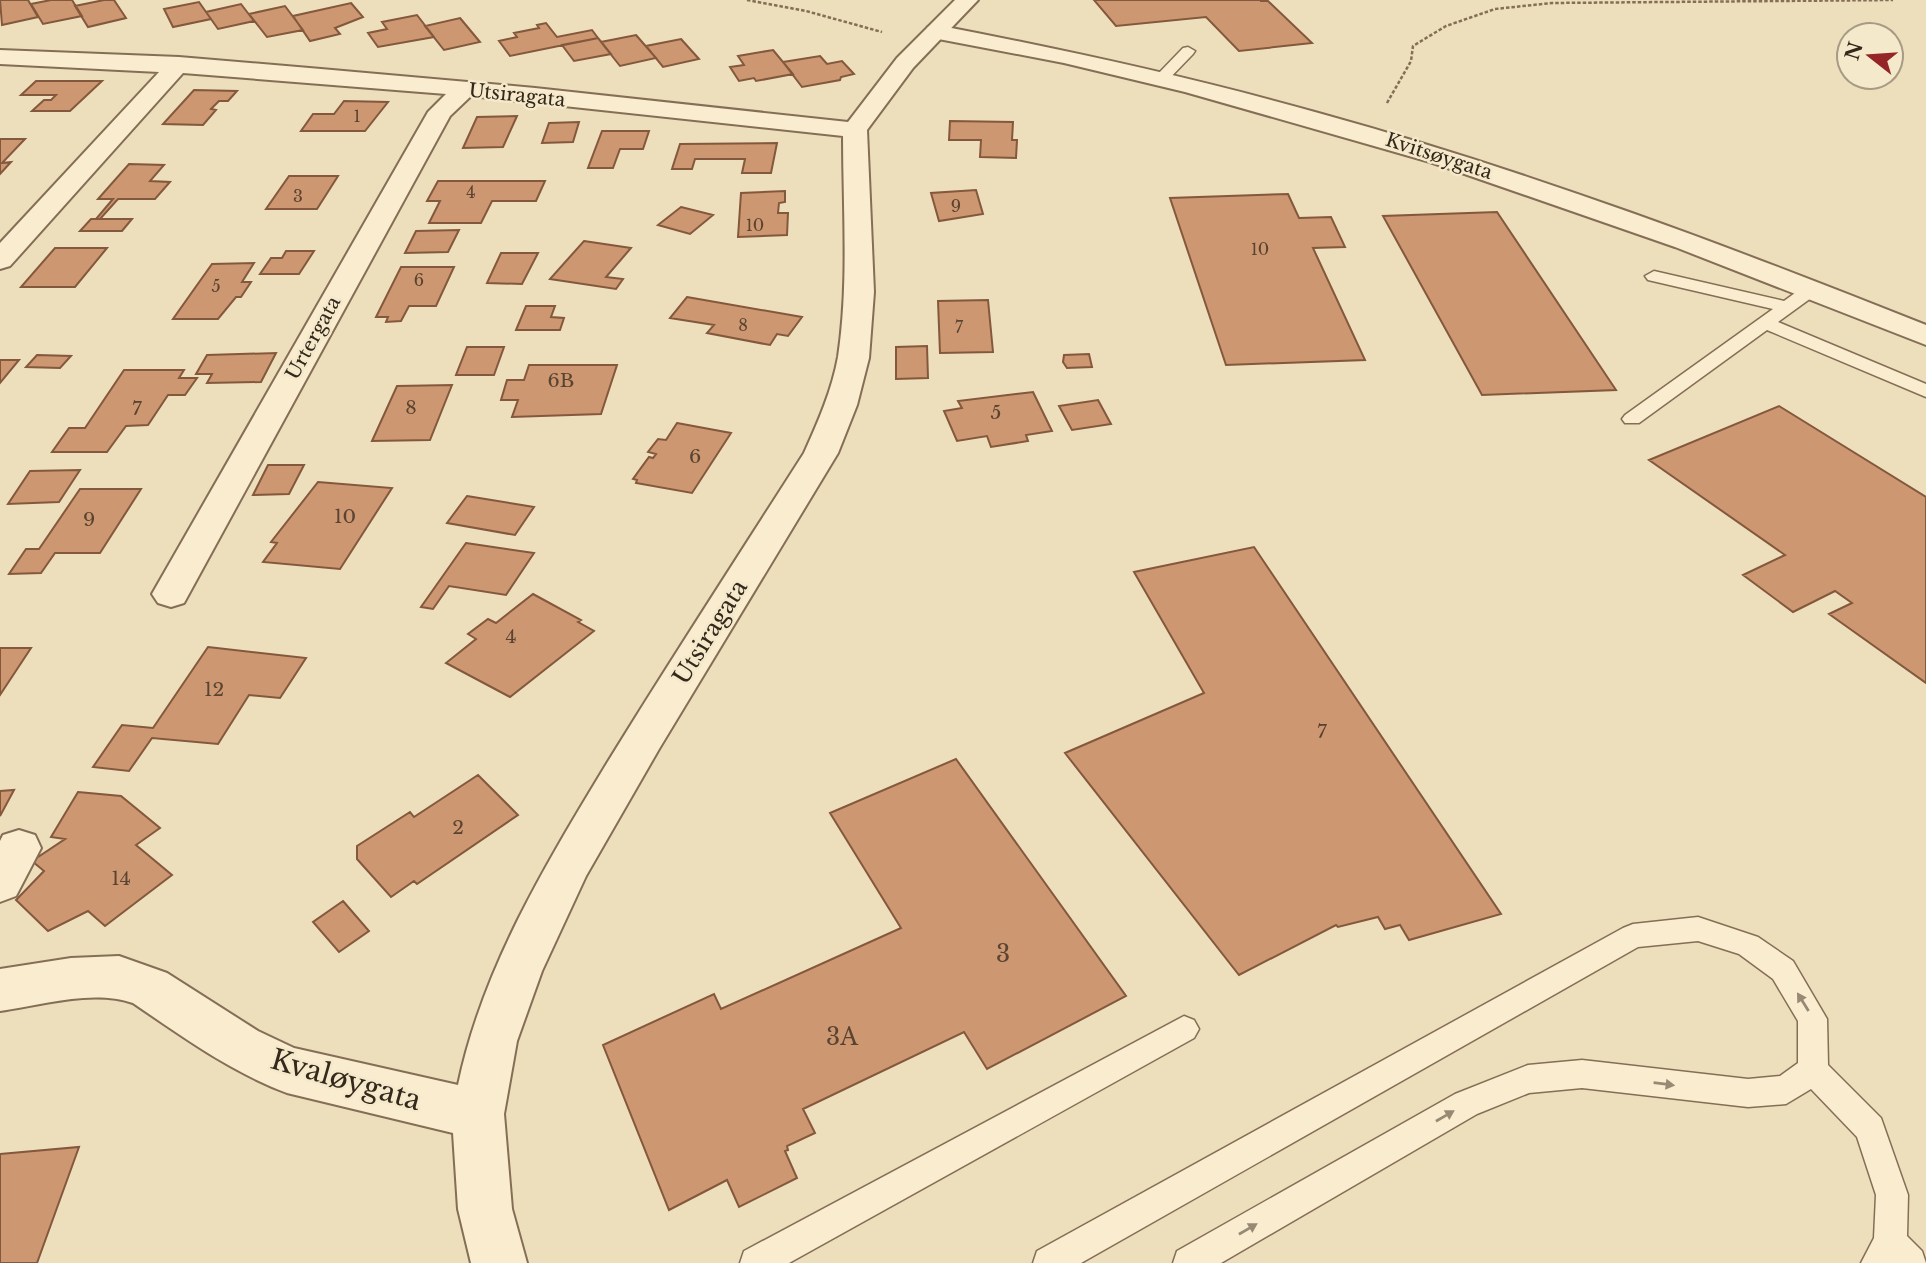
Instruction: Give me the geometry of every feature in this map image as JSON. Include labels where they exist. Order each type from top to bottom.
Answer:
[{"type":"street","points":[[855,130],[905,63],[967,0]]},
{"type":"street","name":"Kvitsøygata","points":[[931,37],[1161,79],[1348,127],[1584,204],[1812,289],[1926,336]]},
{"type":"street","name":"Utsiragata","points":[[0,57],[179,64],[465,89],[855,130],[859,292],[853,358],[841,405],[821,453],[644,738],[568,867],[513,982],[492,1041],[478,1114]]},
{"type":"street","points":[[0,260],[179,64]]},
{"type":"street","name":"Urtergata","points":[[171,594],[440,112],[465,89]]},
{"type":"street","name":"Kvaløygata","points":[[0,990],[71,979],[119,976],[150,988],[240,1047],[287,1070],[478,1114]]},
{"type":"street","points":[[478,1114],[485,1209],[499,1263]]},
{"type":"lane","points":[[1161,79],[1188,51]]},
{"type":"lane","points":[[1654,276],[1787,307]]},
{"type":"lane","points":[[1632,419],[1812,289]]},
{"type":"lane","points":[[1766,323],[1926,391]]},
{"type":"lane","points":[[1049,1263],[1633,936],[1698,929],[1748,945],[1783,970],[1813,1019],[1813,1070],[1870,1128],[1892,1195],[1892,1256]]},
{"type":"lane","points":[[756,1263],[1184,1029]]},
{"type":"lane","points":[[1189,1263],[1466,1104],[1528,1079],[1582,1074],[1748,1093],[1786,1090],[1813,1070]]},
{"type":"path","points":[[747,0],[931,37]]},
{"type":"path","points":[[1348,127],[1384,109],[1411,61],[1413,46],[1446,26],[1495,9],[1552,3],[1893,0]]},
{"type":"building","points":[[0,0],[28,0],[38,17],[2,25]]},
{"type":"building","points":[[72,0],[82,16],[43,24],[31,4]]},
{"type":"building","points":[[114,0],[126,18],[88,27],[75,6]]},
{"type":"building","points":[[1094,0],[1266,0],[1260,1],[1268,1],[1312,43],[1239,51],[1206,17],[1116,26]]},
{"type":"building","points":[[199,2],[211,19],[173,27],[164,9]]},
{"type":"building","points":[[351,3],[363,17],[335,28],[340,34],[310,41],[293,16]]},
{"type":"building","points":[[241,4],[254,21],[218,29],[206,12]]},
{"type":"building","points":[[285,6],[303,30],[267,37],[249,14]]},
{"type":"building","points":[[417,15],[434,37],[378,47],[368,33],[387,29],[382,22]]},
{"type":"building","points":[[460,18],[480,42],[444,50],[425,26]]},
{"type":"building","points":[[546,23],[557,37],[592,30],[598,38],[510,56],[499,41],[517,37],[514,33],[539,28],[537,25]]},
{"type":"building","points":[[636,35],[656,58],[620,66],[601,42]]},
{"type":"building","points":[[598,38],[611,54],[574,61],[562,45]]},
{"type":"building","points":[[681,39],[699,59],[663,67],[646,46]]},
{"type":"building","points":[[773,50],[793,74],[756,81],[754,78],[739,81],[730,67],[744,65],[738,56]]},
{"type":"building","points":[[820,56],[827,64],[842,61],[854,74],[841,77],[840,80],[802,87],[783,62]]},
{"type":"building","points":[[36,81],[102,81],[70,111],[32,111],[44,100],[51,100],[56,95],[21,95]]},
{"type":"building","points":[[194,90],[237,91],[228,101],[219,101],[211,109],[216,110],[203,125],[163,124]]},
{"type":"building","points":[[344,101],[388,102],[365,131],[301,131],[313,114],[334,114]]},
{"type":"building","points":[[517,116],[503,147],[463,148],[477,117]]},
{"type":"building","points":[[950,121],[1013,122],[1012,140],[1017,140],[1016,158],[980,157],[981,140],[949,140]]},
{"type":"building","points":[[579,122],[573,142],[542,143],[549,123]]},
{"type":"building","points":[[602,131],[649,131],[643,149],[620,149],[613,168],[588,168]]},
{"type":"building","points":[[0,139],[25,139],[2,163],[11,162],[0,174]]},
{"type":"building","points":[[777,143],[771,173],[742,173],[745,159],[695,159],[692,169],[672,169],[680,144]]},
{"type":"building","points":[[129,164],[164,165],[150,181],[170,182],[155,199],[118,199],[100,219],[96,219],[113,199],[98,199]]},
{"type":"building","points":[[289,176],[338,176],[317,209],[266,209]]},
{"type":"building","points":[[438,181],[545,181],[536,201],[492,201],[481,223],[429,223],[440,201],[427,201]]},
{"type":"building","points":[[976,190],[983,214],[939,221],[931,193]]},
{"type":"building","points":[[785,191],[785,202],[779,203],[778,213],[788,213],[787,235],[738,237],[741,193]]},
{"type":"building","points":[[1288,194],[1299,218],[1331,217],[1345,247],[1313,248],[1365,360],[1226,365],[1170,198]]},
{"type":"building","points":[[681,207],[713,215],[690,234],[658,225]]},
{"type":"building","points":[[1497,212],[1616,390],[1482,395],[1383,216]]},
{"type":"building","points":[[91,219],[132,219],[122,231],[80,231]]},
{"type":"building","points":[[459,230],[448,252],[405,253],[416,231]]},
{"type":"building","points":[[584,241],[631,248],[606,277],[623,279],[616,289],[550,279]]},
{"type":"building","points":[[55,248],[107,248],[75,287],[21,287]]},
{"type":"building","points":[[286,251],[314,251],[299,274],[260,274],[271,258],[282,258]]},
{"type":"building","points":[[501,253],[538,253],[522,284],[487,283]]},
{"type":"building","points":[[254,263],[242,282],[251,282],[241,297],[236,297],[218,319],[173,319],[212,264]]},
{"type":"building","points":[[401,267],[454,267],[436,306],[409,306],[401,321],[386,322],[388,317],[376,317]]},
{"type":"building","points":[[687,297],[802,317],[788,336],[777,334],[770,345],[707,333],[714,325],[670,318]]},
{"type":"building","points":[[988,300],[993,352],[940,353],[938,301]]},
{"type":"building","points":[[526,306],[555,306],[551,317],[564,318],[560,330],[516,330]]},
{"type":"building","points":[[927,346],[928,378],[896,379],[896,347]]},
{"type":"building","points":[[467,347],[504,347],[494,375],[456,375]]},
{"type":"building","points":[[276,353],[261,382],[207,383],[212,374],[196,374],[207,355]]},
{"type":"building","points":[[1089,354],[1092,367],[1067,368],[1063,362],[1064,355]]},
{"type":"building","points":[[37,355],[71,356],[60,368],[26,367]]},
{"type":"building","points":[[0,360],[19,360],[0,383]]},
{"type":"building","points":[[529,365],[617,365],[601,414],[512,417],[518,400],[501,400],[507,380],[524,380]]},
{"type":"building","points":[[124,370],[184,370],[179,378],[197,378],[185,395],[168,395],[148,425],[126,426],[107,452],[52,452],[69,428],[85,428]]},
{"type":"building","points":[[452,385],[430,440],[372,441],[397,386]]},
{"type":"building","points":[[1033,392],[1052,431],[1026,435],[1028,441],[991,447],[987,436],[957,441],[944,411],[962,408],[958,401]]},
{"type":"building","points":[[1098,400],[1111,424],[1072,430],[1059,406]]},
{"type":"building","points":[[1779,406],[1926,497],[1926,683],[1829,614],[1852,603],[1835,591],[1793,612],[1743,575],[1785,555],[1649,460]]},
{"type":"building","points":[[677,423],[731,433],[692,493],[636,483],[637,480],[633,479],[649,457],[653,458],[656,454],[648,452],[658,439],[666,440]]},
{"type":"building","points":[[268,465],[304,465],[289,494],[253,495]]},
{"type":"building","points":[[80,470],[59,502],[8,504],[30,471]]},
{"type":"building","points":[[318,482],[392,488],[340,569],[263,562],[277,543],[271,542]]},
{"type":"building","points":[[80,489],[141,489],[100,553],[55,553],[41,573],[9,574],[26,549],[39,549]]},
{"type":"building","points":[[467,496],[534,507],[515,535],[447,523]]},
{"type":"building","points":[[466,543],[534,553],[506,595],[449,586],[433,609],[421,607]]},
{"type":"building","points":[[1254,547],[1501,914],[1409,940],[1400,925],[1385,929],[1378,917],[1338,927],[1336,925],[1239,975],[1065,753],[1204,693],[1134,572]]},
{"type":"building","points":[[533,594],[581,620],[578,622],[594,631],[510,697],[446,663],[476,639],[468,634],[488,619],[496,623]]},
{"type":"building","points":[[208,647],[306,658],[280,698],[249,695],[218,744],[152,738],[129,771],[93,767],[122,725],[153,728]]},
{"type":"building","points":[[0,648],[31,648],[0,695]]},
{"type":"building","points":[[956,759],[1126,996],[987,1069],[964,1032],[803,1109],[815,1133],[787,1146],[788,1150],[785,1151],[797,1178],[739,1207],[727,1180],[669,1210],[603,1045],[714,994],[721,1009],[901,928],[830,813]]},
{"type":"building","points":[[478,775],[518,815],[417,884],[414,881],[391,897],[357,859],[357,846],[410,812],[414,817]]},
{"type":"building","points":[[14,790],[0,816],[0,791]]},
{"type":"building","points":[[78,792],[121,796],[160,828],[136,845],[172,875],[105,926],[88,911],[48,931],[16,900],[44,871],[32,861],[65,839],[51,837]]},
{"type":"building","points":[[343,901],[369,931],[339,952],[313,922]]},
{"type":"building","points":[[79,1147],[37,1263],[0,1263],[0,1154]]}]
